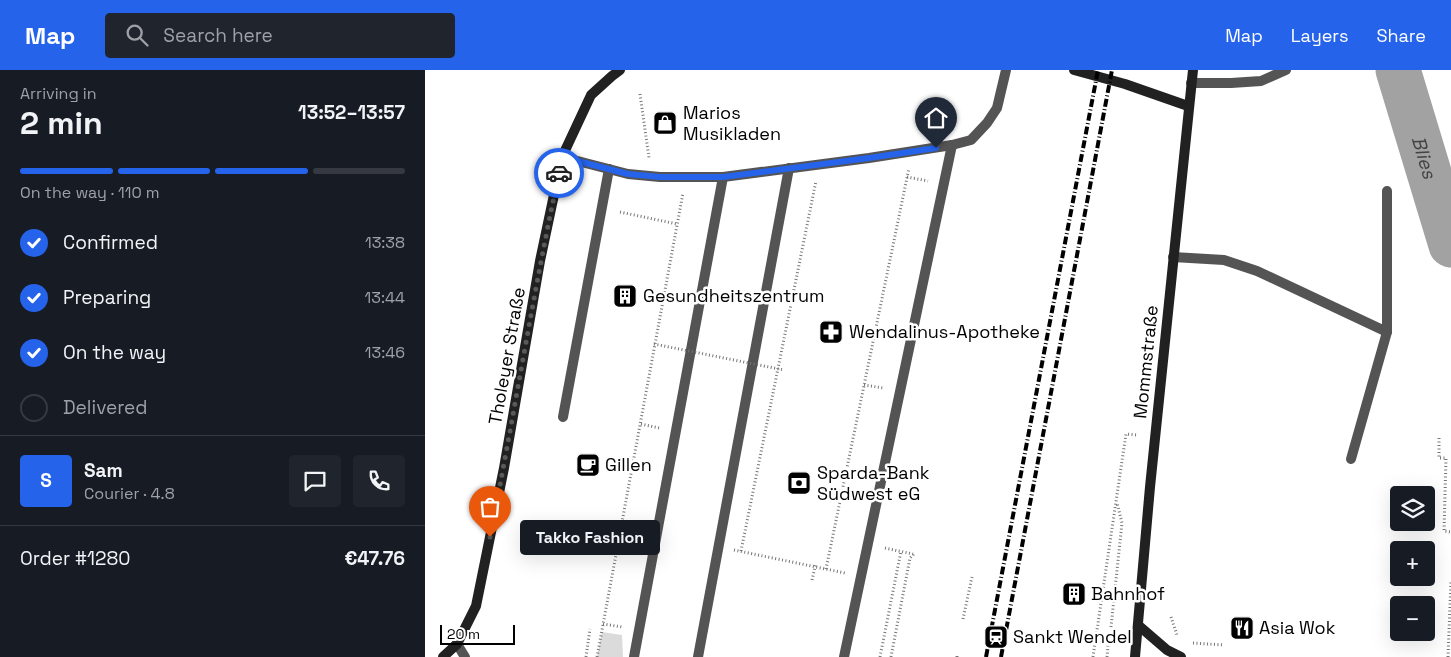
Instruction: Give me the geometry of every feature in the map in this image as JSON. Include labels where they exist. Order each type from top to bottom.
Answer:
[{"type":"main road","name":"Tholeyer Straße","points":[[443,657],[457,644],[475,606],[515,410],[540,261],[562,157],[591,95],[621,70]]},
{"type":"main road","points":[[1074,70],[1125,84],[1188,106]]},
{"type":"main road","name":"Mommstraße","points":[[1135,657],[1155,437],[1193,70]]},
{"type":"main road","points":[[1138,625],[1167,650],[1181,657]]},
{"type":"street","points":[[562,157],[628,174],[723,177],[912,152],[971,140],[997,108],[1006,70]]},
{"type":"street","points":[[1191,83],[1261,81],[1285,70]]},
{"type":"street","points":[[844,657],[952,144]]},
{"type":"street","points":[[697,657],[789,168]]},
{"type":"street","points":[[563,417],[609,170]]},
{"type":"street","points":[[634,657],[723,177]]},
{"type":"street","points":[[1351,459],[1387,332],[1387,191]]},
{"type":"street","points":[[1173,257],[1224,260],[1257,271],[1387,332]]},
{"type":"street","points":[[457,644],[465,657]]},
{"type":"path","points":[[640,94],[652,176]]},
{"type":"path","points":[[719,546],[826,569],[912,152]]},
{"type":"path","points":[[741,551],[819,164]]},
{"type":"path","points":[[628,174],[620,213],[677,224]]},
{"type":"path","points":[[597,657],[686,177]]},
{"type":"path","points":[[654,344],[784,370]]},
{"type":"path","points":[[1093,657],[1126,434],[1155,437]]},
{"type":"path","points":[[1439,438],[1439,458],[1446,458],[1444,532],[1451,532]]},
{"type":"path","points":[[1111,627],[1122,523],[1117,500]]},
{"type":"path","points":[[881,657],[901,551],[914,554],[910,558],[903,606],[891,657]]},
{"type":"path","points":[[812,580],[816,563]]},
{"type":"path","points":[[963,620],[972,577]]},
{"type":"path","points":[[1448,657],[1451,580]]},
{"type":"path","points":[[1171,617],[1177,636]]},
{"type":"path","points":[[586,657],[591,629]]},
{"type":"path","points":[[1078,632],[1085,633]]},
{"type":"path","points":[[1091,637],[1096,638]]},
{"type":"path","points":[[1201,644],[1224,645]]},
{"type":"path","points":[[1107,657],[1108,646]]},
{"type":"shaded area","points":[[602,632],[622,635],[623,657],[597,657]]},
{"type":"waterway","name":"Blies","points":[[1398,70],[1451,245]]},
{"type":"railway","points":[[986,657],[1098,70]]},
{"type":"railway","points":[[1001,657],[1112,70]]},
{"type":"way so far","points":[[490,537],[515,410],[540,261],[559,173]]},
{"type":"place","name":"Marios Musikladen","points":[[665,123]]},
{"type":"place","name":"Gesundheitszentrum","points":[[625,296]]},
{"type":"place","name":"Wendalinus-Apotheke","points":[[831,332]]},
{"type":"place","name":"Gillen","points":[[588,465]]},
{"type":"place","name":"Sparda-Bank Südwest eG","points":[[799,483]]},
{"type":"place","name":"Takko Fashion","points":[[490,537]]},
{"type":"place","name":"Bahnhof","points":[[1074,594]]},
{"type":"place","name":"Asia Wok","points":[[1242,628]]},
{"type":"place","name":"Sankt Wendel","points":[[996,637]]},
{"type":"route","points":[[559,173],[562,157],[628,174],[660,177],[723,177],[936,148]]}]
